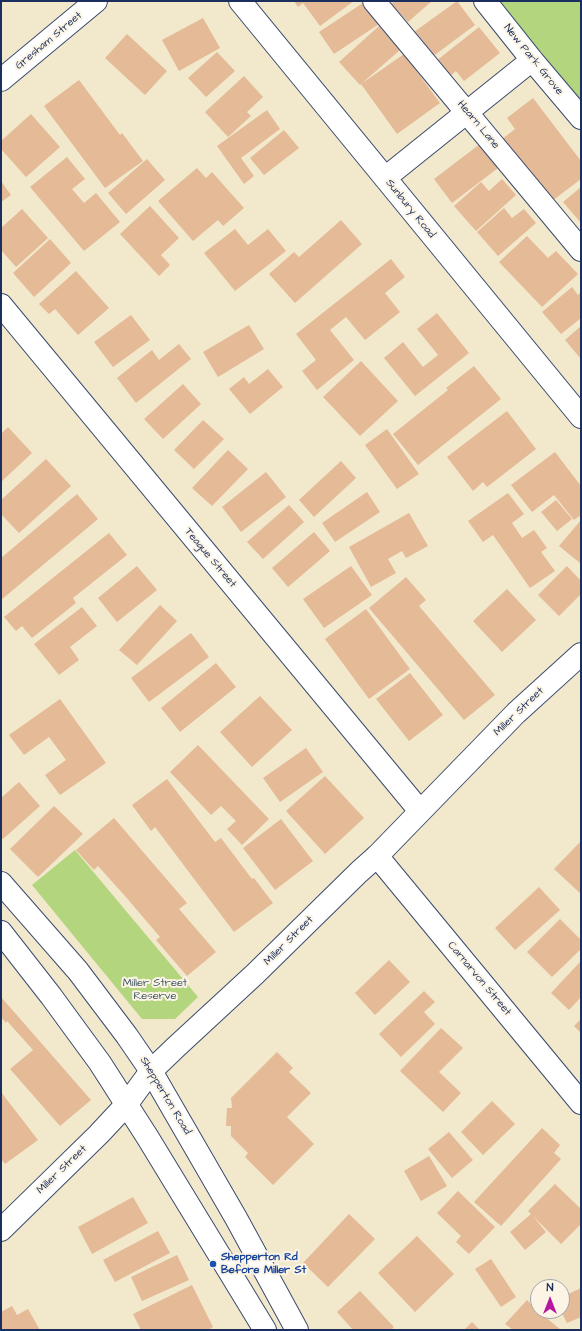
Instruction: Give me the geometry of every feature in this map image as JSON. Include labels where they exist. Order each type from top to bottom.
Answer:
[{"type":"main road","name":"Gresham Street","points":[[1,80],[96,1]]},
{"type":"main road","name":"Sunbury Road","points":[[240,1],[581,417]]},
{"type":"main road","name":"Hearn Lane","points":[[374,1],[581,250]]},
{"type":"main road","name":"New Park Grove","points":[[485,1],[581,118]]},
{"type":"main road","points":[[384,178],[532,60]]},
{"type":"main road","name":"Teague Street","points":[[1,305],[420,811]]},
{"type":"main road","name":"Miller Street","points":[[1,1230],[93,1140],[126,1105],[151,1072],[176,1047],[255,974],[377,856],[516,714],[581,654]]},
{"type":"main road","name":"Carnarvon Street","points":[[377,856],[581,1103]]},
{"type":"main road","name":"Shepperton Road","points":[[1,883],[78,971],[127,1036],[151,1072],[232,1212],[297,1330]]},
{"type":"main road","points":[[1,932],[91,1050],[148,1138],[265,1330]]},
{"type":"green space","points":[[499,1],[581,1],[581,101]]},
{"type":"green space","name":"Miller Street Reserve","points":[[75,850],[198,997],[175,1019],[142,1019],[32,885]]},
{"type":"building","points":[[294,1],[354,1],[320,26],[303,3],[298,7]]},
{"type":"building","points":[[366,1],[382,22],[334,54],[319,32]]},
{"type":"building","points":[[395,1],[432,1],[408,22],[391,4]]},
{"type":"building","points":[[457,1],[475,25],[432,57],[414,32]]},
{"type":"building","points":[[203,18],[220,48],[179,71],[162,40]]},
{"type":"building","points":[[379,26],[400,50],[360,85],[339,62]]},
{"type":"building","points":[[479,27],[500,53],[464,81],[456,71],[449,77],[436,61]]},
{"type":"building","points":[[127,34],[167,71],[145,95],[105,58]]},
{"type":"building","points":[[217,52],[235,71],[206,97],[188,78]]},
{"type":"building","points":[[404,54],[440,103],[397,134],[361,84]]},
{"type":"building","points":[[244,76],[263,97],[247,112],[251,116],[228,137],[205,112]]},
{"type":"building","points":[[79,80],[120,135],[122,133],[143,161],[105,188],[44,106]]},
{"type":"building","points":[[533,98],[581,161],[581,179],[548,204],[497,143],[515,129],[507,118]]},
{"type":"building","points":[[267,110],[280,129],[241,158],[254,176],[244,184],[217,146]]},
{"type":"building","points":[[31,114],[60,147],[26,177],[1,149],[1,141]]},
{"type":"building","points":[[284,130],[299,148],[264,175],[250,158]]},
{"type":"building","points":[[480,144],[498,168],[452,203],[434,179]]},
{"type":"building","points":[[67,157],[85,179],[72,189],[84,203],[96,193],[120,222],[84,251],[30,187]]},
{"type":"building","points":[[147,159],[165,180],[126,214],[108,193]]},
{"type":"building","points":[[197,168],[206,178],[212,172],[244,208],[223,226],[218,220],[193,241],[158,201]]},
{"type":"building","points":[[502,179],[516,195],[476,231],[454,206],[481,182],[489,191]]},
{"type":"building","points":[[1,181],[11,195],[1,202]]},
{"type":"building","points":[[581,187],[581,223],[563,202]]},
{"type":"building","points":[[150,206],[179,238],[161,255],[170,265],[159,276],[120,234]]},
{"type":"building","points":[[504,208],[512,218],[524,209],[536,223],[498,256],[477,232]]},
{"type":"building","points":[[22,209],[48,238],[16,267],[1,250],[1,228]]},
{"type":"building","points":[[341,220],[362,244],[295,303],[269,274],[294,252],[299,257]]},
{"type":"building","points":[[235,229],[248,245],[268,229],[286,251],[235,291],[204,253]]},
{"type":"building","points":[[527,236],[548,258],[556,251],[578,274],[542,307],[499,262]]},
{"type":"building","points":[[50,239],[71,263],[34,297],[13,273]]},
{"type":"building","points":[[391,259],[405,277],[385,293],[400,312],[365,340],[346,317],[330,330],[354,360],[317,390],[302,371],[316,360],[296,334]]},
{"type":"building","points":[[76,271],[109,308],[78,335],[55,309],[49,314],[39,304]]},
{"type":"building","points":[[572,287],[578,295],[581,292],[581,318],[561,334],[542,312]]},
{"type":"building","points":[[437,313],[469,353],[415,396],[384,358],[403,342],[423,367],[438,355],[417,329]]},
{"type":"building","points":[[131,315],[150,340],[113,367],[94,342]]},
{"type":"building","points":[[249,325],[264,349],[218,377],[203,352]]},
{"type":"building","points":[[581,326],[581,359],[565,340]]},
{"type":"building","points":[[179,344],[191,359],[136,403],[117,378],[152,350],[159,360]]},
{"type":"building","points":[[361,361],[398,401],[360,436],[323,397]]},
{"type":"building","points":[[474,366],[501,399],[418,465],[393,434],[448,390],[446,388]]},
{"type":"building","points":[[268,369],[283,387],[250,414],[229,389],[244,377],[249,384]]},
{"type":"building","points":[[183,384],[201,404],[163,439],[144,419]]},
{"type":"building","points":[[507,411],[536,449],[487,487],[483,482],[473,491],[447,457]]},
{"type":"building","points":[[203,420],[224,439],[194,469],[174,450]]},
{"type":"building","points":[[8,427],[32,453],[1,482],[1,434]]},
{"type":"building","points":[[387,429],[419,474],[397,489],[365,445]]},
{"type":"building","points":[[228,450],[248,469],[212,506],[192,488]]},
{"type":"building","points":[[555,452],[581,486],[581,515],[574,520],[554,495],[532,512],[511,485]]},
{"type":"building","points":[[46,459],[71,486],[19,533],[1,514],[1,500]]},
{"type":"building","points":[[341,461],[356,478],[314,517],[299,500]]},
{"type":"building","points":[[266,472],[286,497],[241,532],[222,507]]},
{"type":"building","points":[[367,492],[380,512],[335,542],[322,523]]},
{"type":"building","points":[[508,493],[524,514],[512,523],[522,538],[534,530],[547,548],[541,552],[555,571],[530,588],[493,535],[483,542],[468,521]]},
{"type":"building","points":[[77,494],[98,519],[1,600],[1,558]]},
{"type":"building","points":[[556,500],[572,519],[557,531],[541,512]]},
{"type":"building","points":[[289,505],[304,522],[263,559],[247,542]]},
{"type":"building","points":[[409,513],[428,546],[406,558],[402,551],[388,559],[396,573],[371,587],[349,547]]},
{"type":"building","points":[[581,520],[581,562],[580,563],[559,546]]},
{"type":"building","points":[[314,532],[330,551],[288,587],[272,568]]},
{"type":"building","points":[[109,533],[127,555],[73,598],[76,603],[32,638],[22,626],[16,631],[4,617]]},
{"type":"building","points":[[137,566],[157,590],[117,622],[98,598]]},
{"type":"building","points":[[351,566],[372,595],[324,628],[303,599]]},
{"type":"building","points":[[567,566],[581,581],[581,594],[559,616],[538,595]]},
{"type":"building","points":[[406,577],[426,600],[419,606],[495,695],[464,720],[369,608]]},
{"type":"building","points":[[507,589],[536,620],[502,652],[473,621]]},
{"type":"building","points":[[160,605],[177,621],[137,665],[119,650]]},
{"type":"building","points":[[82,607],[97,626],[70,647],[79,660],[59,675],[34,644]]},
{"type":"building","points":[[366,609],[410,669],[369,699],[325,639]]},
{"type":"building","points":[[191,633],[209,657],[149,702],[131,678]]},
{"type":"building","points":[[216,663],[236,687],[180,732],[161,708]]},
{"type":"building","points":[[410,673],[443,715],[409,741],[376,699]]},
{"type":"building","points":[[260,696],[292,730],[252,767],[220,732]]},
{"type":"building","points":[[60,699],[106,763],[60,795],[45,775],[66,760],[49,737],[24,755],[9,735]]},
{"type":"building","points":[[198,745],[269,819],[242,845],[227,829],[236,821],[221,806],[211,815],[170,772]]},
{"type":"building","points":[[306,748],[323,772],[280,802],[263,778]]},
{"type":"building","points":[[325,776],[364,818],[325,854],[286,811]]},
{"type":"building","points":[[167,779],[215,842],[221,838],[252,879],[254,878],[273,903],[234,932],[155,827],[151,831],[132,805]]},
{"type":"building","points":[[19,782],[40,806],[3,839],[1,837],[1,798]]},
{"type":"building","points":[[54,806],[83,834],[38,877],[10,849]]},
{"type":"building","points":[[114,818],[187,903],[179,909],[216,952],[187,976],[156,940],[160,937],[125,896],[98,866],[94,870],[76,850]]},
{"type":"building","points":[[281,819],[313,861],[275,890],[243,848]]},
{"type":"building","points":[[581,841],[581,894],[554,869]]},
{"type":"building","points":[[539,887],[560,910],[515,950],[495,928]]},
{"type":"building","points":[[560,919],[581,940],[581,949],[552,977],[527,952]]},
{"type":"building","points":[[389,960],[410,982],[375,1015],[355,993]]},
{"type":"building","points":[[581,961],[581,997],[569,1010],[551,993]]},
{"type":"building","points":[[424,991],[435,1002],[424,1012],[435,1024],[401,1057],[379,1034]]},
{"type":"building","points":[[1,997],[91,1100],[60,1126],[10,1069],[33,1050],[7,1021],[6,1023],[1,1017]]},
{"type":"building","points":[[581,1019],[581,1033],[574,1026]]},
{"type":"building","points":[[441,1028],[463,1048],[439,1072],[461,1093],[443,1112],[400,1071]]},
{"type":"building","points":[[277,1052],[293,1068],[289,1072],[311,1093],[287,1117],[314,1144],[273,1185],[245,1157],[248,1153],[231,1136],[231,1126],[226,1126],[227,1108],[232,1108],[231,1098]]},
{"type":"building","points":[[1,1092],[38,1140],[5,1164],[1,1159]]},
{"type":"building","points":[[492,1101],[515,1124],[483,1155],[461,1132]]},
{"type":"building","points":[[542,1128],[560,1145],[554,1153],[561,1159],[501,1226],[474,1202]]},
{"type":"building","points":[[449,1132],[473,1160],[452,1178],[428,1149]]},
{"type":"building","points":[[429,1156],[447,1186],[421,1201],[404,1171]]},
{"type":"building","points":[[555,1184],[581,1209],[581,1224],[561,1244],[533,1216],[546,1232],[525,1250],[510,1232],[531,1214],[528,1211]]},
{"type":"building","points":[[458,1191],[495,1227],[469,1254],[456,1242],[461,1236],[437,1213]]},
{"type":"building","points":[[133,1197],[148,1223],[92,1254],[78,1227]]},
{"type":"building","points":[[349,1214],[375,1239],[328,1287],[303,1263]]},
{"type":"building","points":[[158,1231],[170,1253],[115,1282],[103,1260]]},
{"type":"building","points":[[417,1236],[454,1274],[415,1312],[378,1273]]},
{"type":"building","points":[[177,1255],[189,1280],[142,1301],[131,1277]]},
{"type":"building","points":[[491,1259],[516,1297],[501,1307],[475,1269]]},
{"type":"building","points":[[192,1285],[213,1327],[208,1330],[141,1330],[133,1314]]},
{"type":"building","points":[[581,1288],[581,1317],[567,1323],[565,1319],[570,1319],[570,1293]]},
{"type":"building","points":[[360,1291],[394,1327],[391,1330],[353,1330],[337,1312]]},
{"type":"building","points":[[527,1300],[530,1303],[530,1319],[548,1319],[561,1330],[513,1330],[505,1324]]},
{"type":"building","points":[[12,1306],[17,1315],[28,1309],[40,1330],[1,1330],[1,1312]]},
{"type":"building","points":[[472,1322],[480,1330],[464,1330]]},
{"type":"place","name":"Shepperton Rd Before Miller St","points":[[213,1264]]}]
